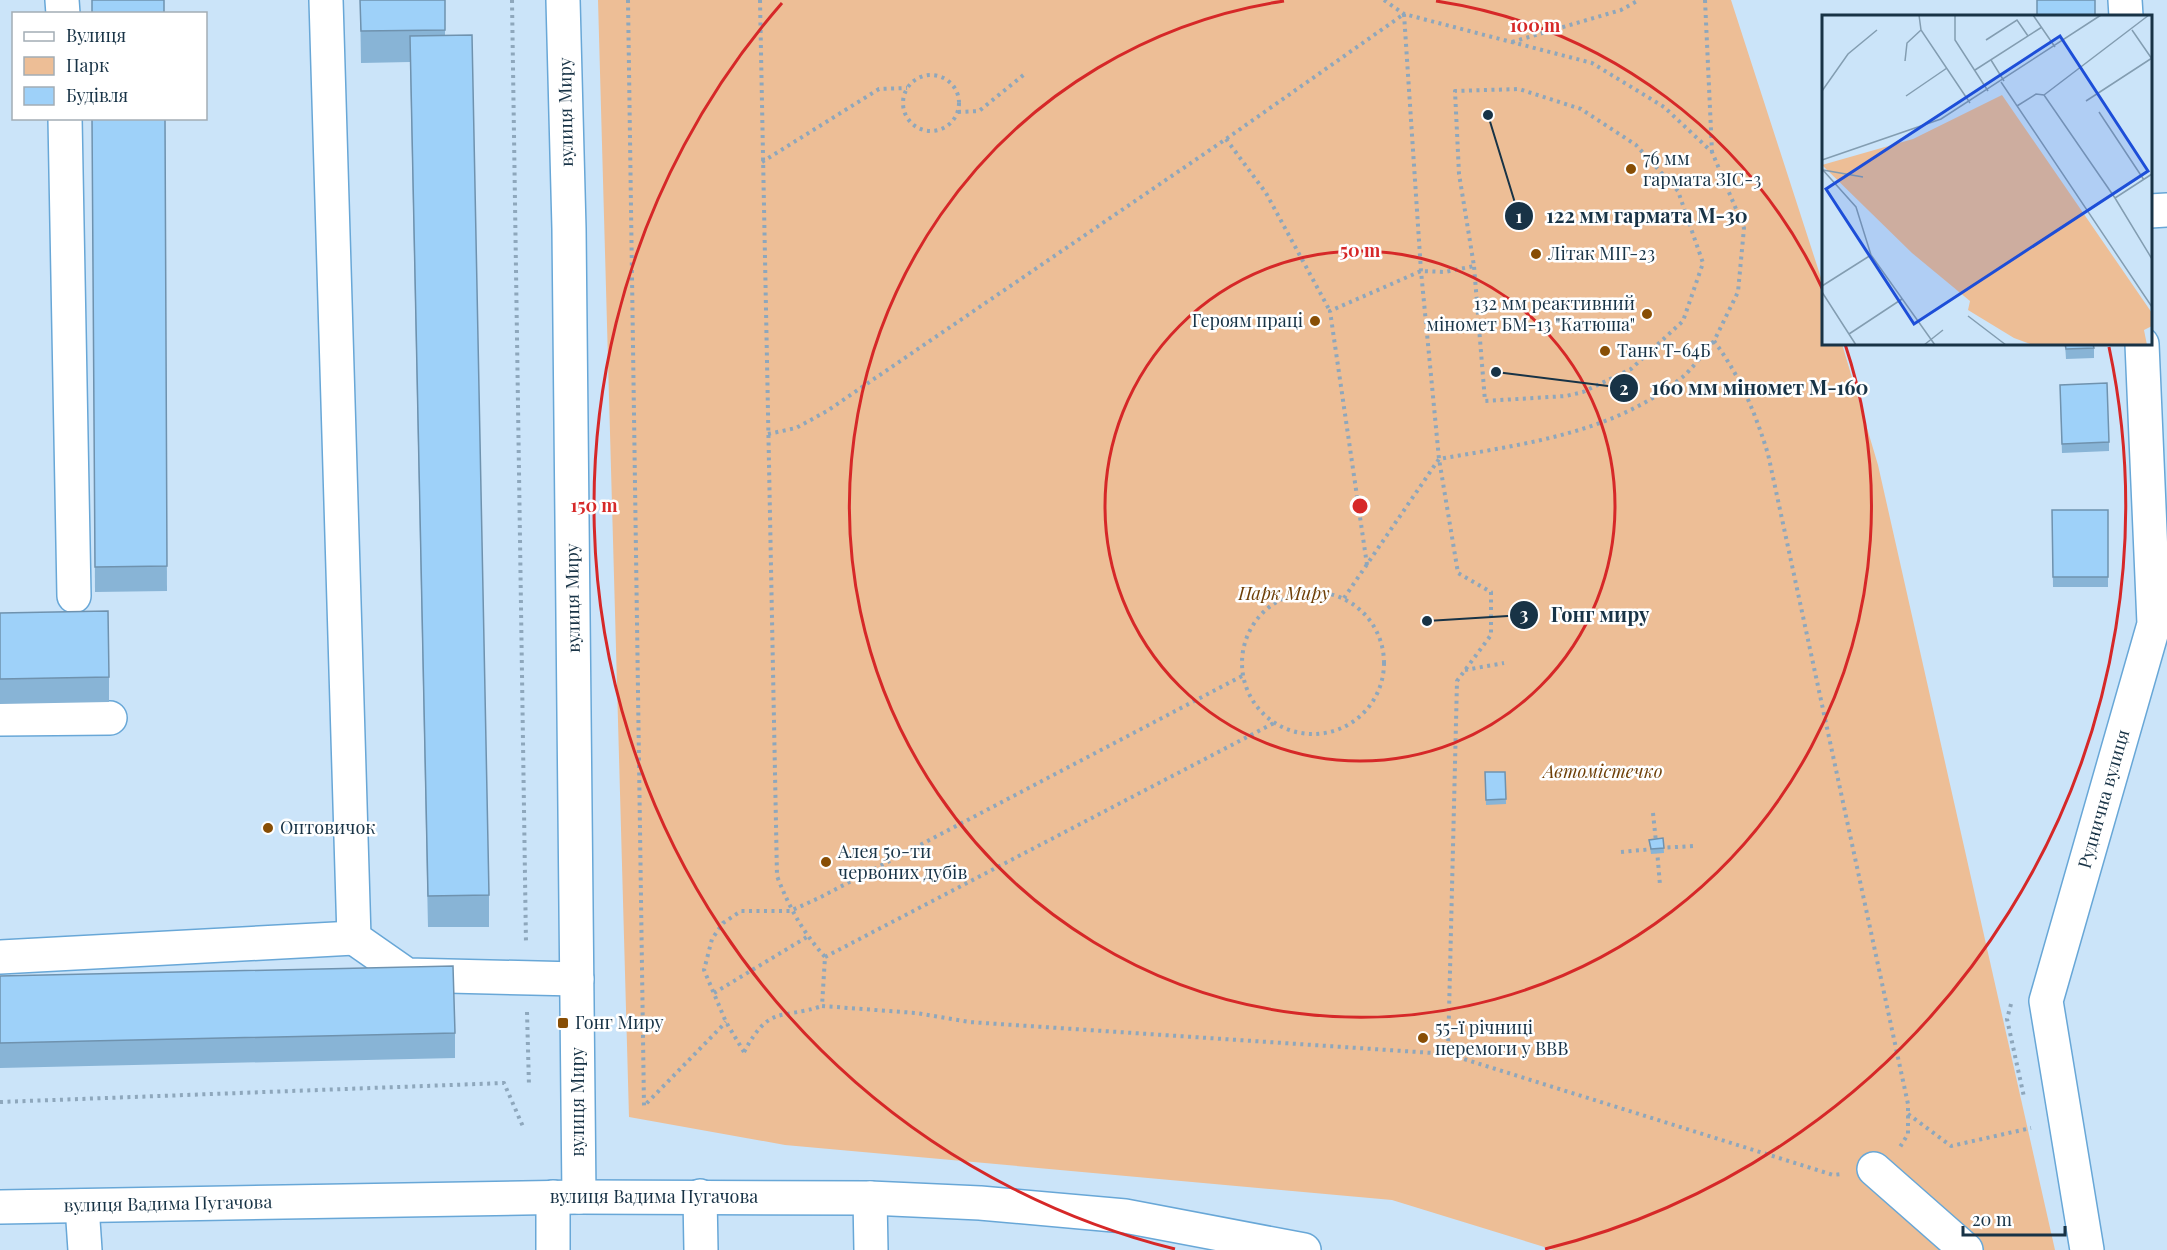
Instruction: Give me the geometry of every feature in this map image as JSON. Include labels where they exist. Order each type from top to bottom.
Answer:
[{"type":"street","points":[[326,0],[354,938]]},
{"type":"street","name":"вулиця Миру","points":[[553,1250],[566,1197],[577,979],[569,229],[563,0]]},
{"type":"street","points":[[2125,0],[2126,15]]},
{"type":"street","points":[[64,120],[74,596]]},
{"type":"street","name":"Руднична вулиця","points":[[2086,1250],[2046,1002],[2161,624],[2142,345]]},
{"type":"street","points":[[0,719],[110,718]]},
{"type":"street","points":[[0,957],[354,938],[406,975],[577,979]]},
{"type":"street","points":[[1874,1169],[1966,1250]]},
{"type":"street","points":[[700,1196],[701,1250]]},
{"type":"street","name":"вулиця Вадима Пугачова","points":[[0,1208],[566,1197],[870,1198],[980,1203],[1125,1216],[1304,1250]]},
{"type":"street","points":[[870,1198],[871,1250]]},
{"type":"street","points":[[82,1206],[85,1250]]},
{"type":"path","points":[[512,0],[529,1086]]},
{"type":"path","points":[[628,0],[644,1106],[726,1022]]},
{"type":"path","points":[[760,0],[777,876],[790,911],[807,937],[825,957],[822,1006]]},
{"type":"path","points":[[1384,0],[1404,14],[1592,63],[1664,107],[1712,153]]},
{"type":"path","points":[[1512,42],[1621,10],[1639,0]]},
{"type":"path","points":[[1344,598],[1439,459],[1583,430],[1636,408],[1682,378],[1714,341],[1738,292],[1744,228],[1712,153],[1706,0]]},
{"type":"path","points":[[768,434],[796,428],[827,411],[1226,139],[1404,14]]},
{"type":"path","points":[[1404,14],[1421,271],[1439,459],[1458,573],[1491,592],[1491,635],[1457,681],[1448,1054]]},
{"type":"path","points":[[958,112],[979,111],[1026,73]]},
{"type":"path","points":[[926,75],[943,78],[956,89],[958,112],[952,122],[942,129],[930,131],[919,129],[912,124],[904,110],[903,99],[907,88],[915,80],[926,75]]},
{"type":"path","points":[[762,162],[879,89],[907,88]]},
{"type":"path","points":[[1519,89],[1581,109],[1636,145],[1678,191],[1703,263],[1683,321],[1631,369],[1583,392],[1566,396],[1485,401],[1474,266],[1459,174],[1455,91],[1519,89]]},
{"type":"path","points":[[1226,139],[1266,193],[1330,311],[1366,566]]},
{"type":"path","points":[[1330,311],[1421,271],[1445,272],[1474,266]]},
{"type":"path","points":[[1242,676],[790,911],[741,911],[723,923],[712,939],[704,970],[726,1022],[744,1052],[765,1020],[785,1012],[822,1006],[916,1013],[969,1022],[1448,1054],[1833,1175],[1874,1169],[1892,1159],[1908,1134],[1908,1113],[1768,454],[1754,408],[1734,368],[1714,341]]},
{"type":"path","points":[[1313,591],[1344,598],[1362,611],[1376,628],[1385,657],[1382,686],[1371,705],[1346,726],[1317,735],[1295,733],[1274,723],[1253,703],[1242,676],[1241,656],[1250,628],[1260,614],[1275,602],[1294,593],[1313,591]]},
{"type":"path","points":[[1465,670],[1504,663]]},
{"type":"path","points":[[825,957],[1274,723]]},
{"type":"path","points":[[1653,813],[1660,885]]},
{"type":"path","points":[[1621,852],[1693,846]]},
{"type":"path","points":[[714,993],[807,937]]},
{"type":"path","points":[[2013,996],[2007,1019],[2027,1107]]},
{"type":"path","points":[[0,1102],[504,1083],[524,1129]]},
{"type":"path","points":[[1908,1113],[1951,1146],[2031,1129],[2029,1118]]},
{"type":"green space","name":"Парк Миру","points":[[598,0],[1731,0],[1822,281],[1822,345],[1842,345],[1878,465],[2055,1250],[1554,1250],[1392,1200],[785,1145],[629,1117]]},
{"type":"building","points":[[92,0],[164,0],[164,12],[92,12]]},
{"type":"building","points":[[360,0],[445,0],[445,30],[361,31]]},
{"type":"building","points":[[2037,0],[2095,0],[2095,15],[2037,15]]},
{"type":"building","points":[[472,35],[489,895],[428,896],[410,36]]},
{"type":"building","points":[[92,120],[165,120],[167,566],[95,567]]},
{"type":"building","points":[[2065,345],[2093,345],[2094,348],[2066,349]]},
{"type":"building","points":[[2107,383],[2109,442],[2062,444],[2060,385]]},
{"type":"building","points":[[2052,510],[2108,510],[2108,577],[2053,577]]},
{"type":"building","points":[[108,611],[109,677],[0,679],[0,613]]},
{"type":"building","points":[[1485,772],[1505,772],[1506,799],[1486,800]]},
{"type":"building","points":[[1663,838],[1664,848],[1651,849],[1649,840]]},
{"type":"building","points":[[453,966],[455,1033],[0,1043],[0,976]]},
{"type":"place","name":"122 мм гармата М-30","points":[[1488,115]]},
{"type":"place","name":"76 мм гармата ЗІС-3","points":[[1631,169]]},
{"type":"place","name":"Літак МІГ-23","points":[[1536,254]]},
{"type":"place","name":"132 мм реактивний міномет БМ-13 \"Катюша\"","points":[[1647,314]]},
{"type":"place","name":"Героям працi","points":[[1315,321]]},
{"type":"place","name":"Танк Т-64Б","points":[[1605,351]]},
{"type":"place","name":"160 мм міномет М-160","points":[[1496,372]]},
{"type":"place","name":"Гонг миру","points":[[1427,621]]},
{"type":"place","name":"Оптовичок","points":[[268,828]]},
{"type":"place","name":"Алея 50-ти червоних дубів","points":[[826,862]]},
{"type":"place","name":"Гонг Миру","points":[[563,1023]]},
{"type":"place","name":"55-ї річниці перемоги у ВВВ","points":[[1423,1038]]},
{"type":"park label","name":"Автомістечко","points":[[1603,772]]}]
